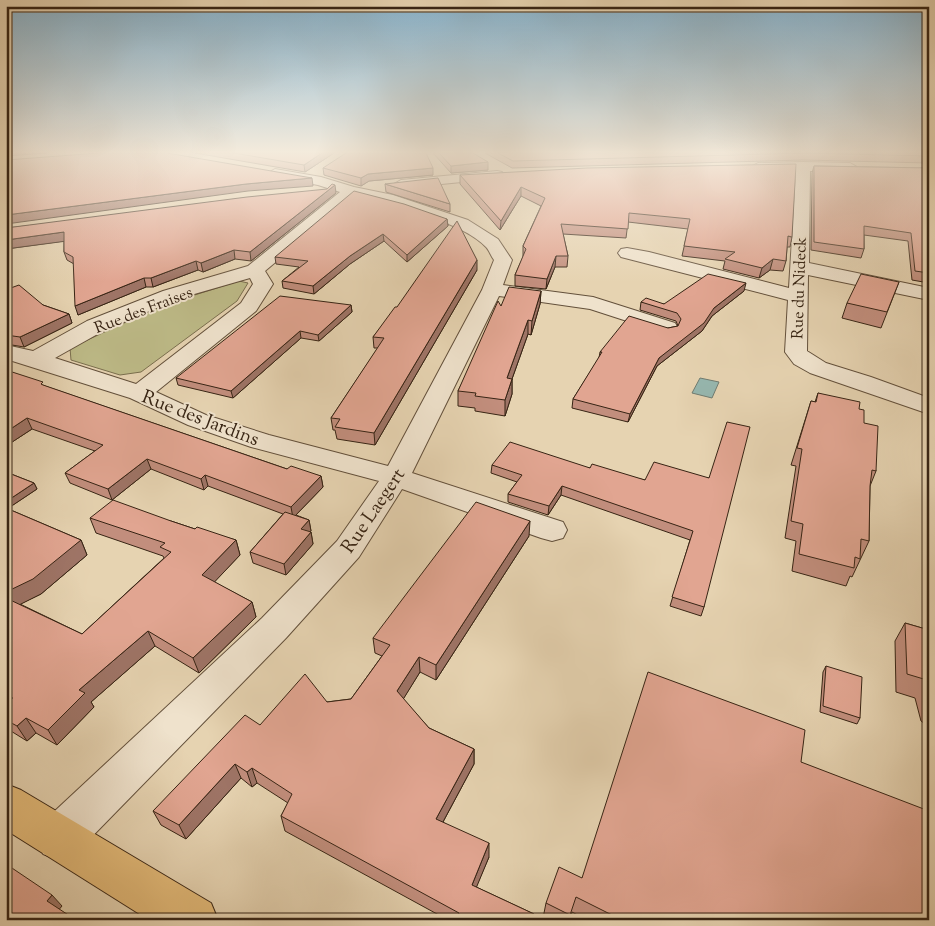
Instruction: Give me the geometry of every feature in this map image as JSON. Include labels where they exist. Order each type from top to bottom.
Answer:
[{"type":"main road","points":[[6,805],[194,920]]},
{"type":"street","name":"Rue des Fraises","points":[[36,359],[95,326],[170,295],[255,270],[345,196]]},
{"type":"street","name":"Rue Laegert","points":[[59,838],[274,628],[348,549],[396,477],[492,290],[503,260],[492,242],[462,224],[379,196]]},
{"type":"street","name":"Rue du Nideck","points":[[808,196],[799,267],[796,352],[803,361],[817,368],[861,381],[929,407]]},
{"type":"street","points":[[627,252],[679,263],[734,281],[799,298]]},
{"type":"street","points":[[799,267],[929,294]]},
{"type":"street","points":[[139,393],[249,307],[263,284],[255,270]]},
{"type":"street","points":[[492,290],[593,303],[667,328]]},
{"type":"street","name":"Rue des Jardins","points":[[6,352],[36,359],[139,393],[197,420],[260,441],[396,477],[552,530]]},
{"type":"shaded area","points":[[239,281],[248,283],[237,301],[141,372],[120,375],[71,360],[70,348],[163,305]]},
{"type":"water","points":[[700,378],[719,382],[712,398],[692,393]]},
{"type":"building","points":[[6,196],[151,196],[6,215]]},
{"type":"building","points":[[321,196],[250,252],[234,250],[201,263],[196,261],[151,278],[144,278],[75,306],[73,257],[64,252],[64,232],[6,240],[6,228],[247,197]]},
{"type":"building","points":[[348,196],[374,196],[447,219],[407,255],[383,234],[350,256],[313,286],[282,281],[308,261],[275,257]]},
{"type":"building","points":[[425,196],[446,196],[450,204]]},
{"type":"building","points":[[479,196],[516,196],[501,221]]},
{"type":"building","points":[[541,196],[794,196],[792,237],[788,236],[786,261],[773,259],[762,268],[725,259],[735,252],[684,246],[690,219],[629,213],[628,229],[561,224],[568,256],[556,256],[547,279],[515,275],[526,249],[523,246],[545,198]]},
{"type":"building","points":[[814,196],[929,196],[929,273],[915,271],[911,233],[864,226],[864,249],[814,242]]},
{"type":"building","points":[[457,221],[477,260],[374,433],[335,427],[340,419],[331,418],[384,338],[373,337],[395,307],[397,307]]},
{"type":"building","points":[[708,274],[746,283],[714,308],[704,323],[659,358],[630,414],[573,399],[602,352],[600,352],[629,316],[668,328],[678,326],[681,319],[677,313],[641,302],[646,298],[664,304]]},
{"type":"building","points":[[861,274],[899,282],[887,312],[847,303]]},
{"type":"building","points":[[19,285],[43,305],[69,314],[20,337],[6,335],[6,288]]},
{"type":"building","points":[[509,287],[541,291],[532,321],[528,320],[507,378],[512,379],[505,400],[475,396],[476,393],[458,391],[498,301],[501,306]]},
{"type":"building","points":[[280,296],[351,305],[318,335],[300,331],[231,391],[176,378]]},
{"type":"building","points":[[6,370],[43,382],[41,384],[43,385],[287,469],[291,466],[321,476],[291,507],[205,475],[201,479],[147,459],[108,489],[65,473],[103,445],[27,418],[6,432]]},
{"type":"building","points":[[818,393],[860,402],[859,409],[864,410],[864,423],[878,426],[876,471],[872,470],[870,486],[869,541],[861,539],[860,559],[855,557],[854,568],[799,554],[803,524],[791,521],[802,449],[797,448],[811,401],[816,402]]},
{"type":"building","points":[[727,422],[750,427],[704,607],[672,597],[693,531],[562,486],[549,506],[508,494],[522,475],[492,465],[510,442],[590,468],[592,464],[645,480],[654,462],[709,478]]},
{"type":"building","points":[[6,472],[34,483],[7,501]]},
{"type":"building","points":[[113,500],[195,529],[197,527],[236,540],[202,575],[252,602],[193,658],[148,631],[79,690],[85,693],[48,730],[26,718],[17,726],[6,720],[6,704],[13,698],[6,694],[6,598],[82,634],[171,552],[160,547],[165,543],[90,518]]},
{"type":"building","points":[[476,502],[530,521],[436,665],[419,657],[397,691],[429,728],[474,749],[436,819],[489,843],[472,885],[534,914],[532,920],[456,920],[459,913],[281,816],[292,794],[252,768],[247,772],[235,764],[179,825],[153,811],[245,715],[260,725],[305,674],[327,702],[351,699],[390,645],[373,638]]},
{"type":"building","points":[[6,508],[81,540],[33,579],[6,592],[6,545],[12,541],[6,539]]},
{"type":"building","points":[[285,512],[309,520],[301,529],[311,532],[284,564],[250,552]]},
{"type":"building","points":[[905,623],[929,630],[929,687],[927,680],[907,674]]},
{"type":"building","points":[[826,666],[862,677],[860,718],[823,706]]},
{"type":"building","points":[[648,672],[805,730],[801,762],[929,811],[929,920],[622,920],[576,897],[570,915],[546,903],[559,867],[582,878]]},
{"type":"building","points":[[6,864],[52,895],[47,901],[76,920],[6,920]]}]
